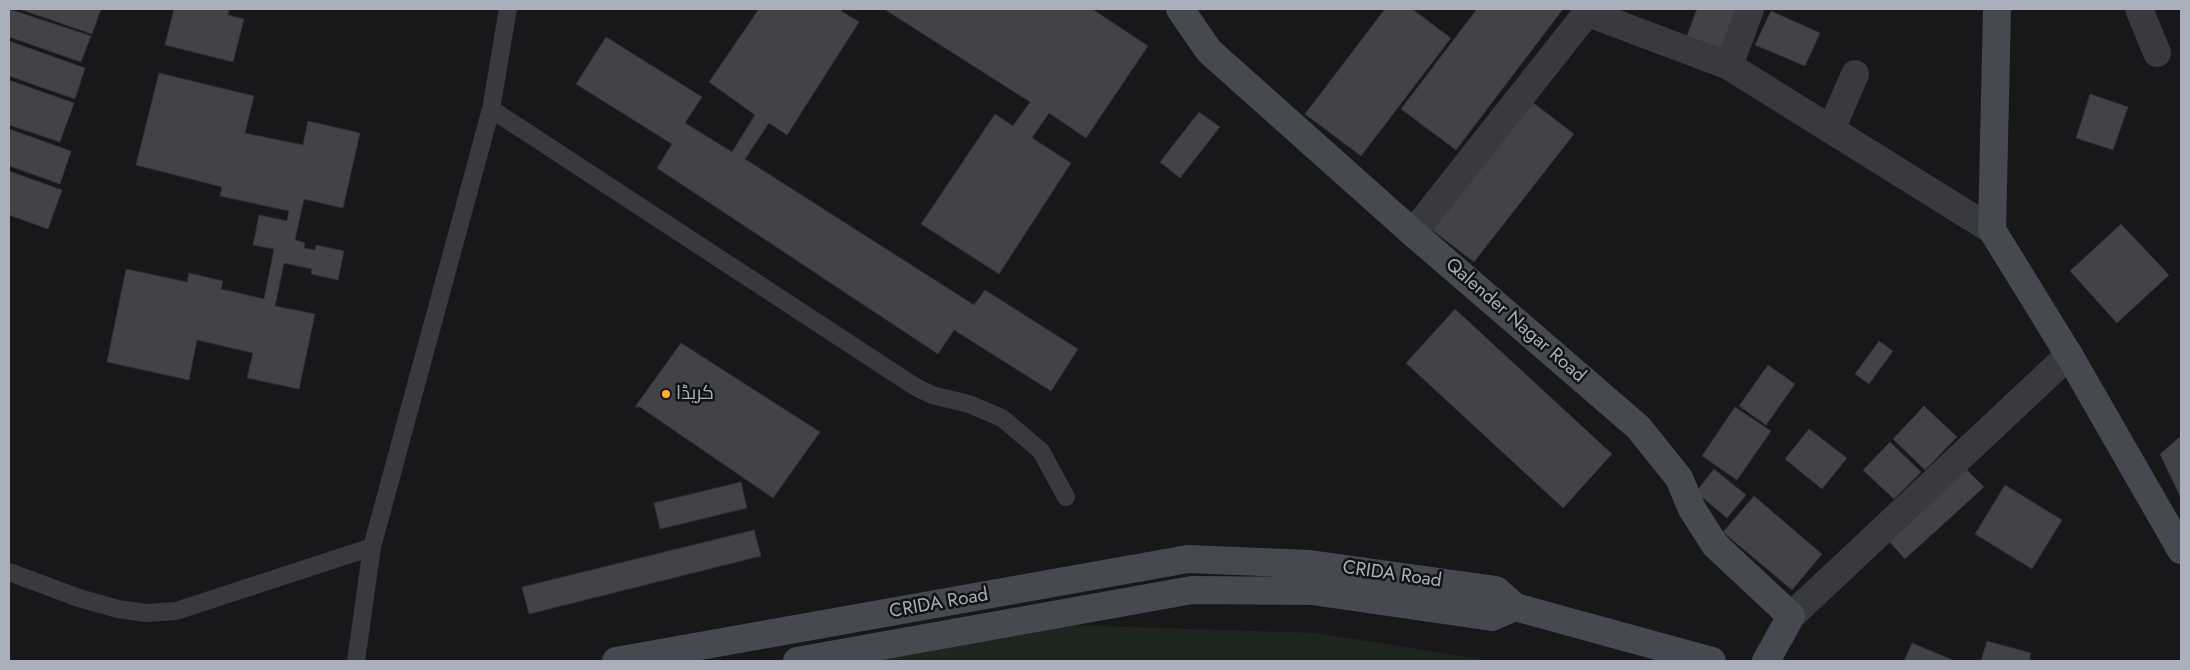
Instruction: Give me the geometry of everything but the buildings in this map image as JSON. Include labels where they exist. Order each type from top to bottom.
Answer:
[{"type":"main road","name":"Qalender Nagar Road","points":[[1180,9],[1209,51],[1413,233],[1638,427],[1679,478],[1692,509],[1715,545],[1790,616]]},
{"type":"main road","points":[[1997,9],[1992,230],[2178,538]]},
{"type":"main road","name":"CRIDA Road","points":[[616,661],[1188,559],[1310,564],[1496,590],[1515,607],[1712,661]]},
{"type":"main road","points":[[1262,562],[1264,590]]},
{"type":"main road","name":"CRIDA Road","points":[[797,661],[1192,590],[1312,591],[1492,617],[1515,607]]},
{"type":"main road","points":[[1766,661],[1790,616]]},
{"type":"street","points":[[1729,66],[1750,9]]},
{"type":"street","points":[[2139,9],[2156,53]]},
{"type":"street","points":[[1413,233],[1589,11],[1729,66],[1992,230]]},
{"type":"street","points":[[1831,130],[1856,74]]},
{"type":"street","points":[[1790,616],[2069,356]]},
{"type":"lane","points":[[356,661],[372,547],[491,109],[508,9]]},
{"type":"lane","points":[[491,109],[914,386],[932,395],[969,404],[1002,418],[1041,451],[1066,497]]},
{"type":"lane","points":[[9,572],[79,598],[118,609],[146,613],[176,611],[372,547]]},
{"type":"shaded area","points":[[1067,625],[1317,633],[1491,661],[869,661]]},
{"type":"place","name":"کریڈا","points":[[666,394]]}]
